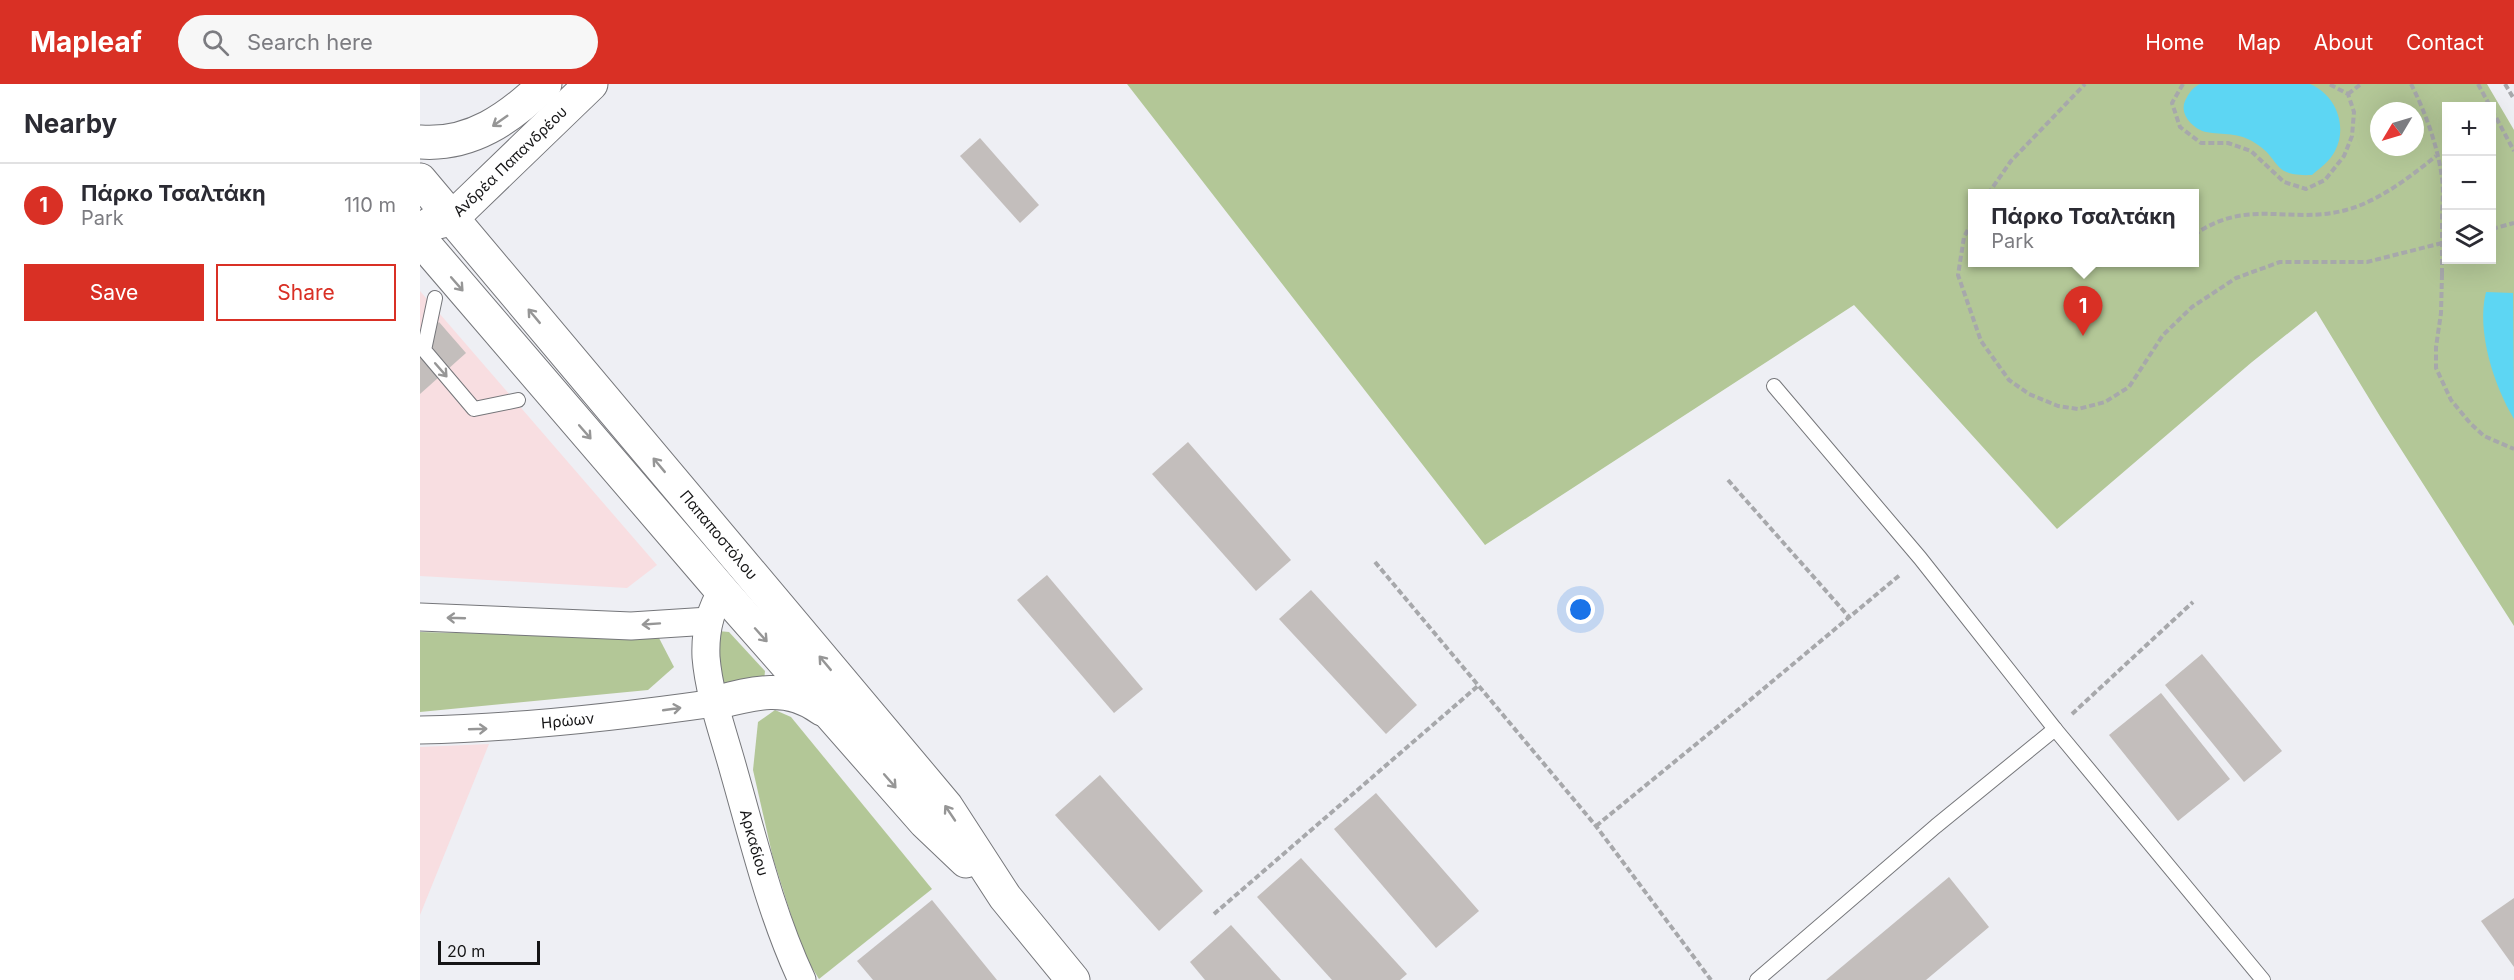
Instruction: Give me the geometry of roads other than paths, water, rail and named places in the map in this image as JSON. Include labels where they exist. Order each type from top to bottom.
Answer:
[{"type":"main road","name":"Ανδρέα Παπανδρέου","points":[[420,142],[437,143],[487,130],[545,84]]},
{"type":"main road","name":"Ανδρέα Παπανδρέου","points":[[420,227],[452,219],[591,84]]},
{"type":"main road","name":"Παπαποστόλου","points":[[420,180],[946,806],[1005,897],[1072,980]]},
{"type":"main road","name":"Παπαποστόλου","points":[[420,239],[722,591],[925,822],[1005,897]]},
{"type":"main road","points":[[722,591],[747,570]]},
{"type":"main road","points":[[715,703],[759,692],[789,694],[814,703],[837,720]]},
{"type":"street","name":"Αρκαδίου","points":[[722,591],[709,621],[706,656],[715,703],[764,878],[788,949],[802,980]]},
{"type":"street","points":[[420,617],[631,626],[709,621]]},
{"type":"street","name":"Ηρώων","points":[[420,730],[498,728],[553,723],[715,703]]},
{"type":"lane","points":[[435,298],[424,350],[474,409],[518,400]]},
{"type":"lane","points":[[1774,386],[1920,558],[2055,729],[2263,980]]},
{"type":"lane","points":[[1757,980],[1936,826],[2055,729]]},
{"type":"water","points":[[2200,84],[2310,84],[2327,96],[2337,112],[2340,132],[2335,151],[2328,161],[2312,175],[2299,175],[2283,170],[2263,149],[2249,139],[2201,130],[2188,120],[2184,111],[2185,101],[2191,91]]},
{"type":"water","points":[[2486,292],[2513,293],[2514,419],[2494,375],[2485,341],[2483,324]]},
{"type":"place","name":"Πάρκο Τσαλτάκη","points":[[2083,336]]}]
